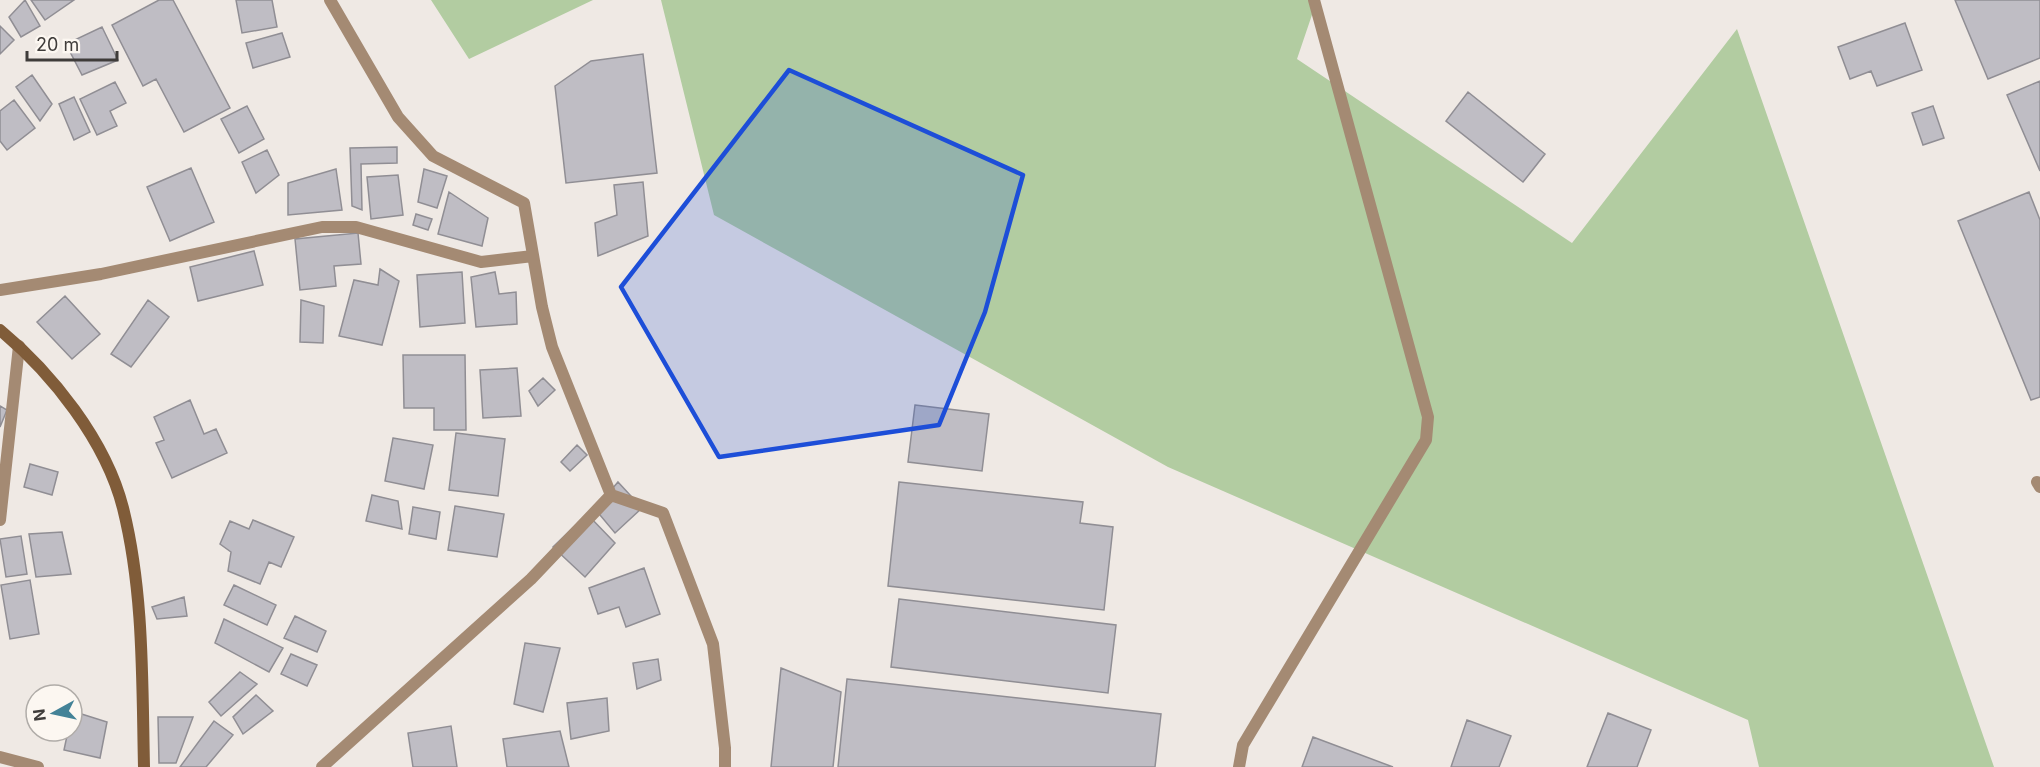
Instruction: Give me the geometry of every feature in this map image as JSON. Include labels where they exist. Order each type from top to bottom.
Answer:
[{"type":"street","points":[[330,0],[398,117],[433,156],[524,204],[532,256],[552,347],[610,495],[663,513],[713,644],[725,748],[725,767]]},
{"type":"street","points":[[1239,767],[1243,745],[1426,440],[1428,417],[1314,0]]},
{"type":"street","points":[[0,290],[101,274],[322,227],[356,226],[481,262],[532,256]]},
{"type":"street","points":[[0,330],[19,346],[53,382],[98,448],[123,507],[137,588],[144,767]]},
{"type":"street","points":[[0,520],[19,346]]},
{"type":"street","points":[[322,767],[531,579],[610,495]]},
{"type":"street","points":[[0,757],[39,767]]},
{"type":"highlighted area","points":[[789,70],[1023,175],[985,312],[939,425],[719,457],[621,287]]},
{"type":"green space","points":[[431,0],[593,0],[469,59]]},
{"type":"green space","points":[[661,0],[1317,0],[1297,59],[1572,243],[1737,29],[1994,767],[1759,767],[1748,720],[1168,467],[714,215]]},
{"type":"building","points":[[25,0],[40,26],[21,37],[9,17]]},
{"type":"building","points":[[31,0],[74,0],[45,20]]},
{"type":"building","points":[[159,0],[173,0],[230,108],[184,132],[156,79],[143,86],[112,25]]},
{"type":"building","points":[[236,0],[272,0],[277,27],[242,33]]},
{"type":"building","points":[[1955,0],[2040,0],[2040,58],[1988,79]]},
{"type":"building","points":[[1905,23],[1922,70],[1877,86],[1871,71],[1850,79],[1838,47]]},
{"type":"building","points":[[0,26],[14,40],[0,54]]},
{"type":"building","points":[[102,27],[118,60],[82,75],[66,44]]},
{"type":"building","points":[[282,33],[290,57],[253,68],[246,43]]},
{"type":"building","points":[[643,54],[657,173],[566,183],[555,86],[591,61]]},
{"type":"building","points":[[32,75],[52,104],[40,121],[16,87]]},
{"type":"building","points":[[2040,81],[2040,171],[2007,95]]},
{"type":"building","points":[[115,82],[126,103],[110,111],[117,126],[97,135],[80,99]]},
{"type":"building","points":[[1468,92],[1545,154],[1523,182],[1446,121]]},
{"type":"building","points":[[74,97],[90,132],[74,140],[59,104]]},
{"type":"building","points":[[14,100],[35,128],[7,150],[0,141],[0,111]]},
{"type":"building","points":[[247,106],[264,139],[239,153],[221,119]]},
{"type":"building","points":[[1933,106],[1944,138],[1923,145],[1912,113]]},
{"type":"building","points":[[397,147],[397,163],[361,164],[362,210],[352,206],[350,148]]},
{"type":"building","points":[[267,150],[279,175],[256,193],[242,162]]},
{"type":"building","points":[[191,168],[214,222],[170,241],[147,187]]},
{"type":"building","points":[[336,169],[342,210],[288,215],[288,183]]},
{"type":"building","points":[[424,169],[447,176],[437,208],[418,202]]},
{"type":"building","points":[[398,175],[403,215],[371,219],[367,177]]},
{"type":"building","points":[[643,182],[648,236],[598,256],[595,223],[617,215],[614,185]]},
{"type":"building","points":[[449,192],[488,218],[482,246],[438,234]]},
{"type":"building","points":[[2029,192],[2040,220],[2040,397],[2031,400],[1958,221]]},
{"type":"building","points":[[416,214],[432,219],[428,230],[413,225]]},
{"type":"building","points":[[358,233],[361,264],[334,266],[336,286],[300,290],[295,239]]},
{"type":"building","points":[[254,251],[263,285],[198,301],[190,267]]},
{"type":"building","points":[[380,269],[399,281],[382,345],[339,336],[354,280],[378,285]]},
{"type":"building","points":[[462,272],[465,323],[420,327],[417,275]]},
{"type":"building","points":[[495,272],[499,294],[516,292],[517,324],[476,327],[471,277]]},
{"type":"building","points":[[65,296],[100,334],[72,359],[37,322]]},
{"type":"building","points":[[148,300],[169,317],[131,367],[111,354]]},
{"type":"building","points":[[301,300],[324,306],[323,343],[300,342]]},
{"type":"building","points":[[403,355],[465,355],[466,430],[434,430],[434,408],[404,408]]},
{"type":"building","points":[[517,368],[521,416],[483,418],[480,370]]},
{"type":"building","points":[[543,378],[555,390],[538,406],[529,391]]},
{"type":"building","points":[[190,400],[204,434],[216,429],[227,453],[172,478],[156,443],[164,440],[154,417]]},
{"type":"building","points":[[915,405],[989,414],[982,471],[908,462]]},
{"type":"building","points":[[0,406],[7,410],[0,427]]},
{"type":"building","points":[[456,433],[505,439],[498,496],[449,490]]},
{"type":"building","points":[[393,438],[433,445],[424,489],[385,481]]},
{"type":"building","points":[[577,445],[587,455],[570,471],[561,462]]},
{"type":"building","points":[[30,464],[58,472],[52,495],[24,487]]},
{"type":"building","points":[[618,482],[642,508],[615,533],[595,509]]},
{"type":"building","points":[[899,482],[1083,502],[1080,523],[1113,527],[1104,610],[888,586]]},
{"type":"building","points":[[372,495],[398,501],[402,529],[366,521]]},
{"type":"building","points":[[455,506],[504,514],[497,557],[448,550]]},
{"type":"building","points":[[413,507],[440,512],[436,539],[409,534]]},
{"type":"building","points":[[587,514],[615,543],[585,577],[553,547]]},
{"type":"building","points":[[253,520],[294,537],[281,567],[269,562],[260,584],[228,571],[231,552],[220,544],[230,521],[249,529]]},
{"type":"building","points":[[62,532],[71,574],[36,577],[29,534]]},
{"type":"building","points":[[21,536],[27,574],[6,577],[0,539]]},
{"type":"building","points":[[644,568],[660,614],[626,627],[619,607],[598,614],[589,588]]},
{"type":"building","points":[[30,580],[39,634],[10,639],[1,585]]},
{"type":"building","points":[[234,585],[276,605],[267,625],[224,605]]},
{"type":"building","points":[[184,597],[187,616],[157,619],[152,607]]},
{"type":"building","points":[[899,599],[1116,625],[1108,693],[891,667]]},
{"type":"building","points":[[295,616],[326,631],[317,652],[284,638]]},
{"type":"building","points":[[224,619],[283,648],[269,672],[215,643]]},
{"type":"building","points":[[525,643],[560,648],[543,712],[514,704]]},
{"type":"building","points":[[291,654],[317,665],[307,686],[281,674]]},
{"type":"building","points":[[658,659],[661,680],[637,689],[633,663]]},
{"type":"building","points":[[781,668],[841,692],[833,767],[771,767]]},
{"type":"building","points":[[240,672],[257,684],[221,716],[209,702]]},
{"type":"building","points":[[847,679],[1161,714],[1155,767],[838,767]]},
{"type":"building","points":[[256,695],[273,711],[243,734],[233,717]]},
{"type":"building","points":[[607,698],[609,731],[571,739],[567,703]]},
{"type":"building","points":[[1608,713],[1651,730],[1637,767],[1587,767]]},
{"type":"building","points":[[84,715],[107,722],[100,758],[64,750],[65,743],[84,743]]},
{"type":"building","points":[[158,717],[193,717],[176,763],[159,763]]},
{"type":"building","points":[[1467,720],[1511,736],[1499,767],[1451,767]]},
{"type":"building","points":[[214,721],[233,735],[206,767],[180,767]]},
{"type":"building","points":[[451,726],[457,767],[413,767],[408,733]]},
{"type":"building","points":[[560,731],[569,767],[507,767],[503,739]]},
{"type":"building","points":[[1313,737],[1393,767],[1302,767]]}]
